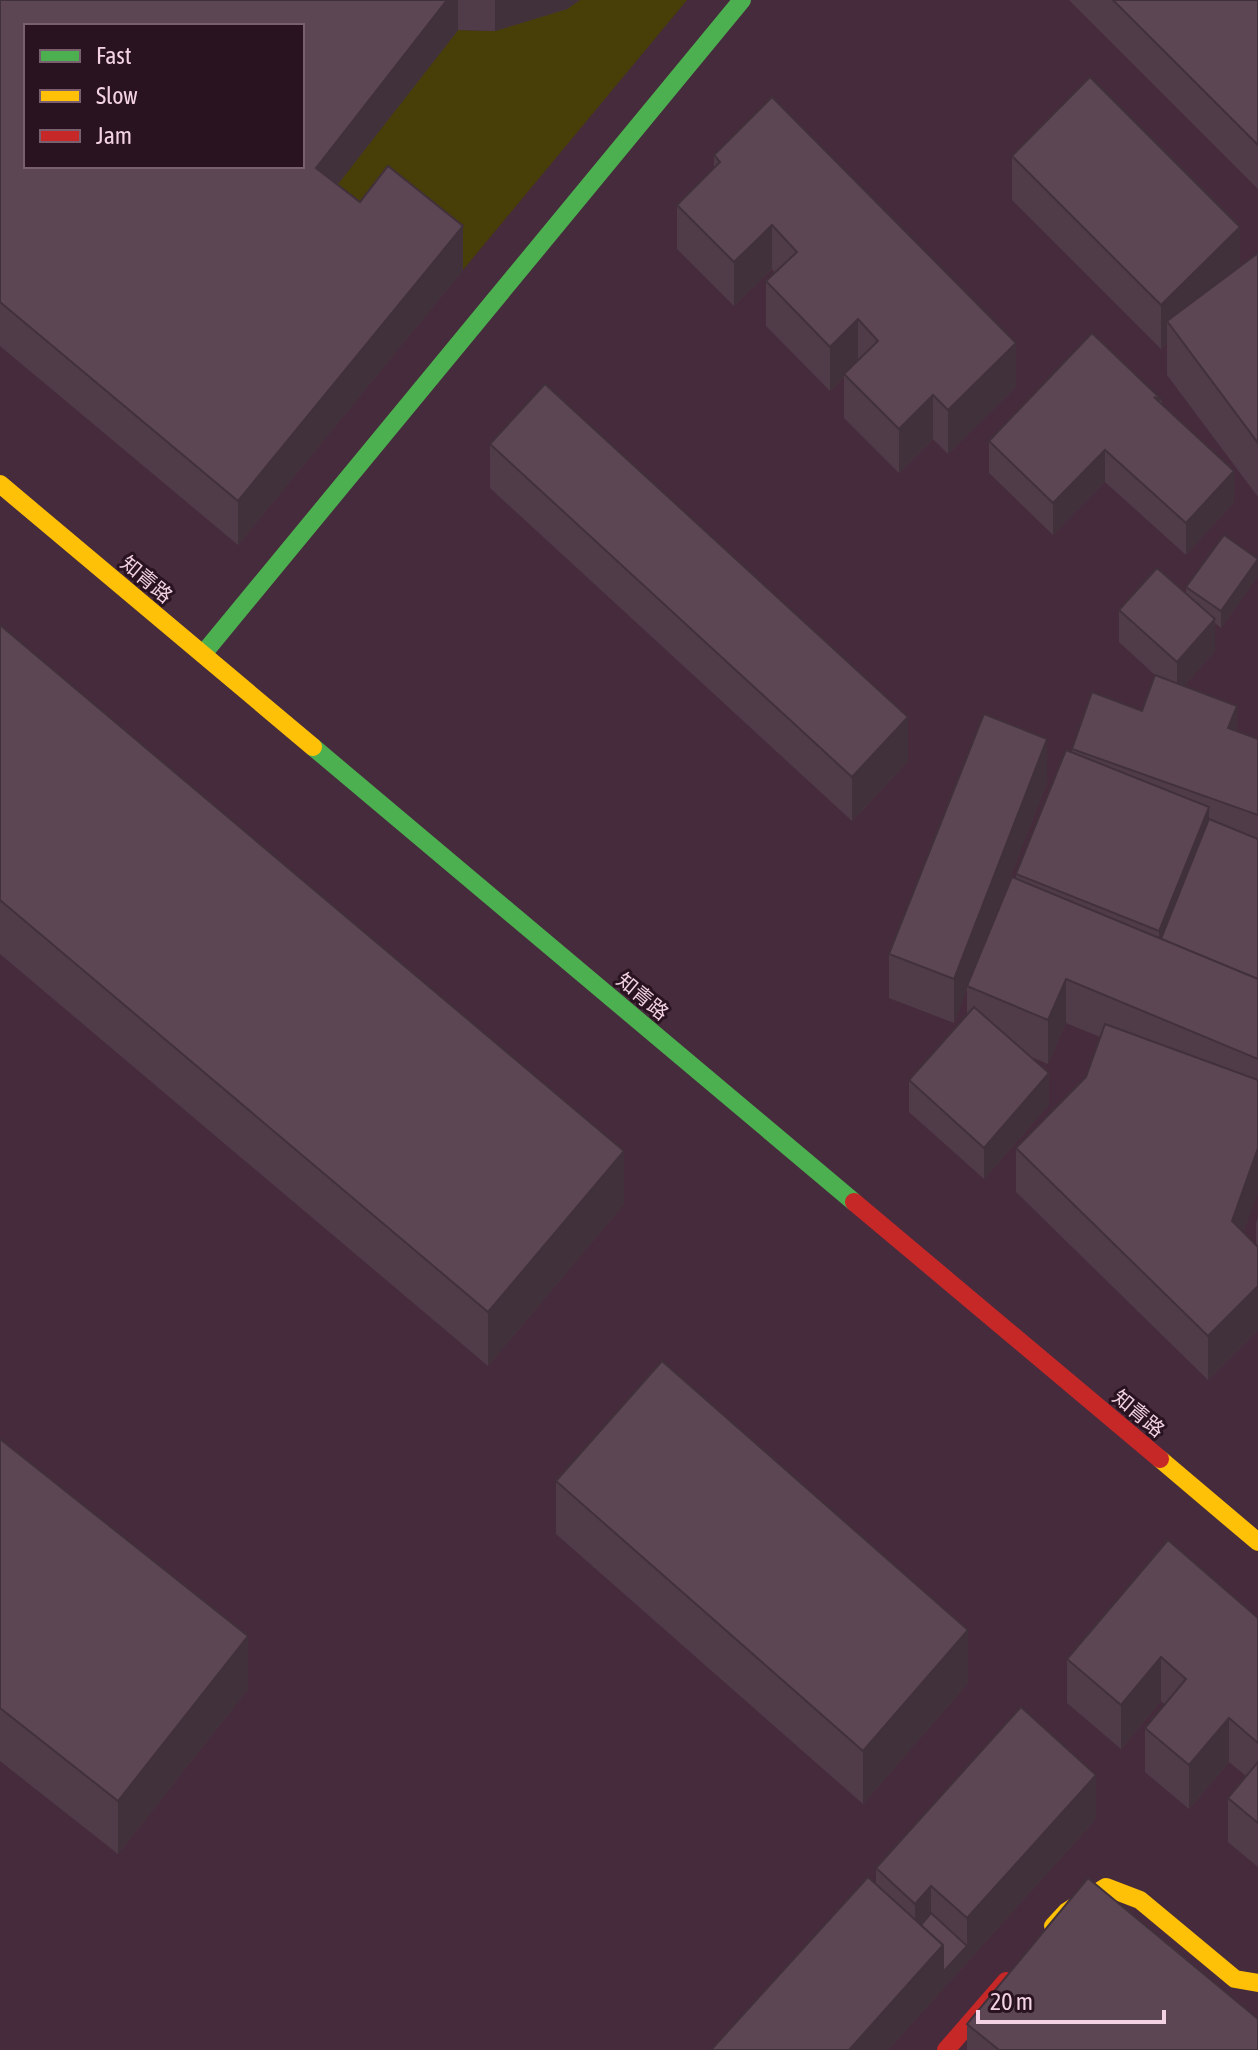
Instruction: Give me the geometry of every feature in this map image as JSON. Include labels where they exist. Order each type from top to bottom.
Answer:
[{"type":"main road","points":[[203,654],[742,0]]},
{"type":"main road","name":"知青路","points":[[0,484],[1258,1542]]},
{"type":"main road","points":[[1046,1935],[1066,1912],[1106,1887],[1140,1900],[1235,1979],[1258,1983]]},
{"type":"main road","points":[[946,2050],[1016,1969]]},
{"type":"shaded area","points":[[580,0],[687,0],[463,270],[388,210],[316,212],[458,30],[495,31]]},
{"type":"building","points":[[0,0],[447,0],[316,168],[360,202],[388,166],[463,226],[238,501],[0,302]]},
{"type":"building","points":[[1113,0],[1258,0],[1258,145]]},
{"type":"building","points":[[1090,77],[1240,227],[1161,305],[1012,156]]},
{"type":"building","points":[[772,97],[1016,343],[948,410],[933,395],[899,429],[844,374],[878,341],[858,319],[830,347],[766,281],[797,252],[772,225],[734,262],[677,205],[720,162],[714,155]]},
{"type":"building","points":[[1258,253],[1258,443],[1167,321]]},
{"type":"building","points":[[1092,333],[1162,400],[1154,397],[1234,471],[1186,523],[1105,450],[1053,503],[989,441]]},
{"type":"building","points":[[545,384],[908,717],[852,777],[490,444]]},
{"type":"building","points":[[1224,535],[1258,559],[1221,611],[1186,587]]},
{"type":"building","points":[[1157,568],[1215,619],[1177,662],[1119,610]]},
{"type":"building","points":[[0,625],[624,1151],[488,1312],[0,900]]},
{"type":"building","points":[[1155,675],[1237,706],[1228,728],[1258,739],[1258,815],[1072,749],[1092,692],[1142,711]]},
{"type":"building","points":[[984,714],[1047,739],[954,979],[889,954]]},
{"type":"building","points":[[1066,750],[1209,807],[1159,931],[1016,874]]},
{"type":"building","points":[[1209,819],[1258,839],[1258,979],[1161,939]]},
{"type":"building","points":[[1012,877],[1258,979],[1258,1059],[1066,979],[1048,1020],[967,986]]},
{"type":"building","points":[[974,1007],[1049,1073],[984,1148],[909,1080]]},
{"type":"building","points":[[1105,1024],[1258,1080],[1258,1148],[1232,1221],[1258,1247],[1258,1286],[1208,1336],[1016,1148],[1086,1077]]},
{"type":"building","points":[[662,1361],[968,1630],[863,1751],[556,1481]]},
{"type":"building","points":[[0,1439],[248,1636],[118,1801],[0,1708]]},
{"type":"building","points":[[1168,1540],[1258,1618],[1258,1743],[1229,1718],[1189,1765],[1145,1728],[1186,1679],[1161,1657],[1121,1705],[1067,1659]]},
{"type":"building","points":[[1021,1707],[1096,1775],[967,1918],[931,1886],[915,1904],[876,1868]]},
{"type":"building","points":[[1258,1762],[1258,1823],[1228,1798]]},
{"type":"building","points":[[868,1877],[943,1945],[849,2050],[711,2050]]},
{"type":"building","points":[[1088,1878],[1258,2019],[1258,2050],[999,2050],[967,2024]]},
{"type":"building","points":[[931,1913],[967,1946],[943,1972],[943,1945],[921,1925]]},
{"type":"traffic: fast","points":[[203,654],[742,0]]},
{"type":"traffic: fast","points":[[313,747],[854,1202]]},
{"type":"traffic: slow","points":[[0,484],[313,747]]},
{"type":"traffic: slow","points":[[1160,1459],[1258,1542]]},
{"type":"traffic: slow","points":[[1053,1926],[1066,1912],[1106,1887],[1140,1900],[1235,1979],[1258,1983]]},
{"type":"traffic: jam","points":[[854,1202],[1160,1459]]},
{"type":"traffic: jam","points":[[946,2050],[1006,1981]]}]
